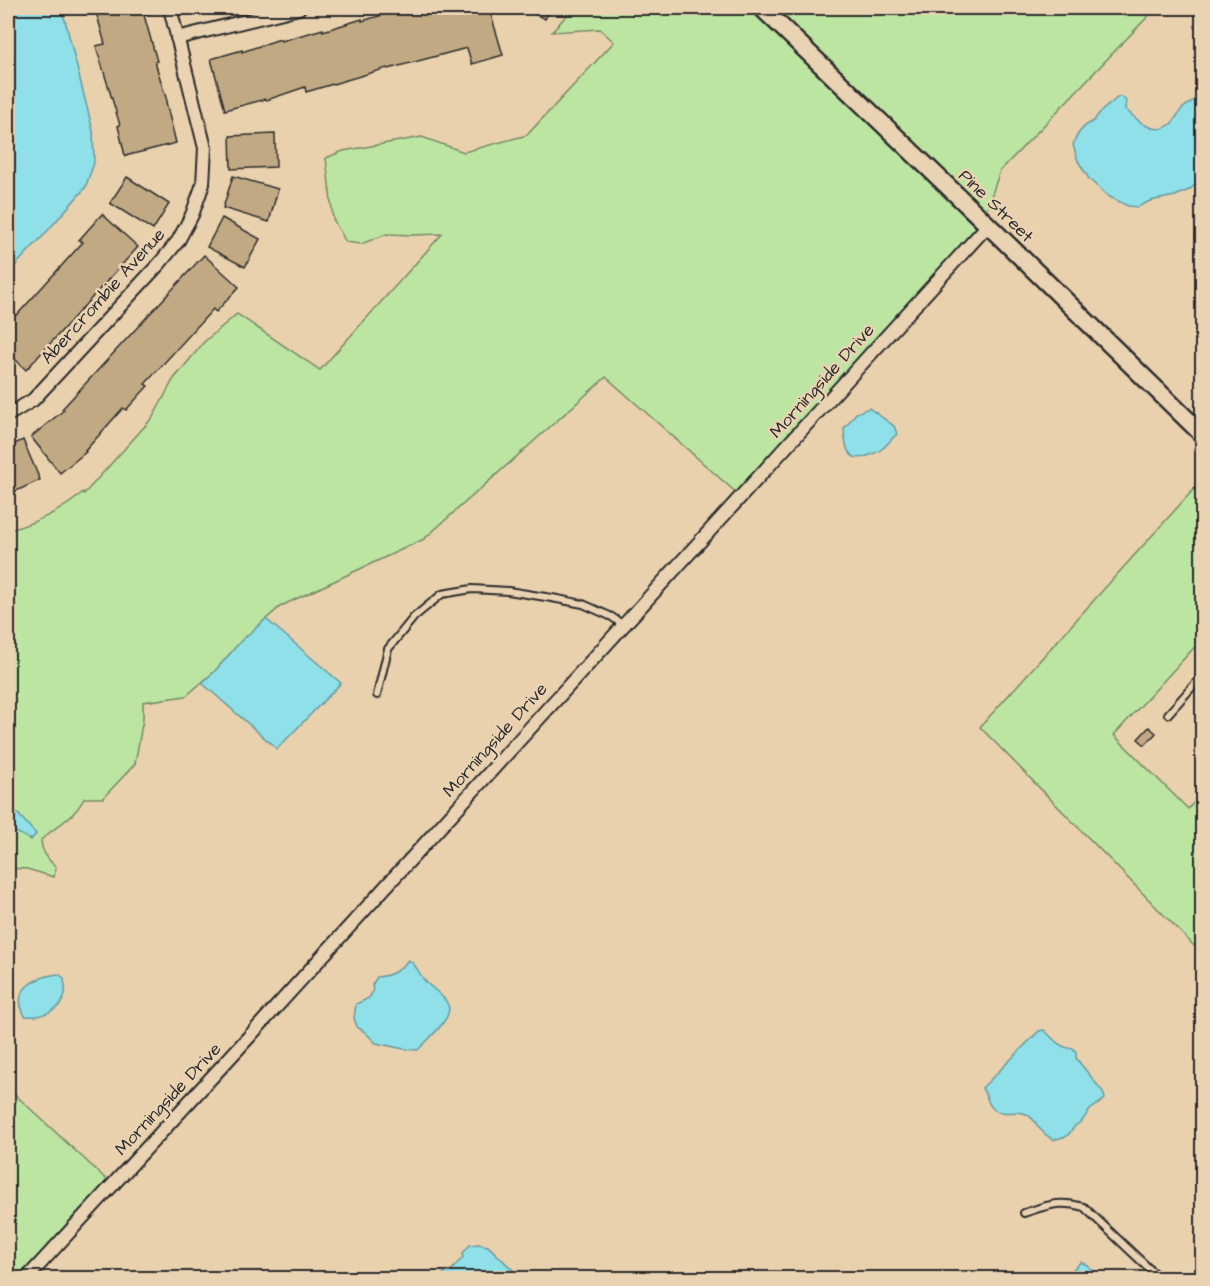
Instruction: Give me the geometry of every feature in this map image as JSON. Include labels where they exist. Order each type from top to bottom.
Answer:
[{"type":"main road","name":"Pine Street","points":[[762,8],[1203,434]]},
{"type":"street","name":"Abercrombie Avenue","points":[[8,415],[33,400],[160,263],[178,241],[192,215],[203,184],[205,148],[170,8]]},
{"type":"street","points":[[177,38],[299,8]]},
{"type":"street","name":"Morningside Drive","points":[[27,1278],[988,225]]},
{"type":"lane","points":[[377,695],[388,650],[414,617],[442,594],[472,589],[508,591],[552,598],[583,604],[612,617],[624,626]]},
{"type":"lane","points":[[1168,714],[1203,676]]},
{"type":"lane","points":[[1024,1213],[1051,1204],[1070,1203],[1084,1207],[1159,1278]]},
{"type":"green space","points":[[572,8],[752,8],[981,226],[740,496],[606,377],[424,539],[281,606],[241,641],[215,671],[186,696],[143,702],[143,719],[135,764],[103,798],[84,798],[70,816],[41,840],[42,848],[56,867],[54,877],[27,869],[8,868],[8,835],[16,832],[19,815],[8,807],[8,531],[48,516],[83,492],[84,494],[153,417],[173,380],[204,342],[237,314],[320,370],[442,234],[387,234],[361,244],[346,242],[333,219],[326,158],[343,151],[422,137],[464,152],[527,135],[614,42],[600,29],[552,32]]},
{"type":"green space","points":[[770,8],[1156,8],[1000,171],[985,214]]},
{"type":"green space","points":[[1202,480],[1202,639],[1114,735],[1188,809],[1202,793],[1202,954],[980,727]]},
{"type":"green space","points":[[8,1088],[108,1181],[83,1214],[22,1278],[8,1278]]},
{"type":"water","points":[[8,8],[60,8],[93,131],[94,163],[85,188],[8,273]]},
{"type":"water","points":[[1118,97],[1126,101],[1125,109],[1135,118],[1146,126],[1158,129],[1171,124],[1181,110],[1198,97],[1202,100],[1202,179],[1189,190],[1175,196],[1150,201],[1138,207],[1128,206],[1108,196],[1089,179],[1078,161],[1073,145],[1083,128],[1094,121],[1101,111]]},
{"type":"water","points":[[869,408],[894,426],[897,434],[879,451],[857,458],[852,456],[847,448],[844,429],[856,413]]},
{"type":"water","points":[[266,619],[341,683],[277,749],[202,683],[241,641]]},
{"type":"water","points":[[8,807],[19,815],[36,834],[31,840],[16,832],[8,835]]},
{"type":"water","points":[[408,960],[425,981],[444,998],[449,1010],[443,1023],[418,1050],[376,1043],[357,1027],[354,1018],[356,1004],[369,998],[373,991],[372,985],[377,977],[394,972]]},
{"type":"water","points":[[58,974],[64,978],[64,999],[50,1012],[37,1016],[25,1016],[21,1007],[21,998],[27,986],[33,981]]},
{"type":"water","points":[[1044,1030],[1061,1045],[1073,1048],[1076,1058],[1103,1092],[1105,1099],[1090,1110],[1067,1136],[1053,1140],[1038,1127],[1029,1115],[993,1109],[982,1088],[1039,1031]]},
{"type":"water","points":[[470,1245],[488,1246],[521,1278],[438,1278],[446,1272],[449,1273]]},
{"type":"water","points":[[1081,1262],[1101,1278],[1067,1278],[1068,1274]]},
{"type":"building","points":[[95,8],[161,8],[162,10],[144,15],[176,143],[125,156],[118,126],[120,125],[96,46],[105,44]]},
{"type":"building","points":[[416,8],[446,8],[448,14],[469,8],[489,8],[503,55],[472,64],[467,48],[306,92],[305,87],[267,100],[225,110],[211,59],[242,50],[242,52],[280,39],[281,41],[362,19],[362,21],[403,9],[403,11]]},
{"type":"building","points":[[523,8],[551,8],[545,19]]},
{"type":"building","points":[[275,134],[276,167],[231,169],[230,136]]},
{"type":"building","points":[[233,176],[278,189],[269,222],[223,208]]},
{"type":"building","points":[[127,177],[169,204],[153,230],[110,203]]},
{"type":"building","points":[[102,214],[138,247],[26,370],[8,352],[8,320],[14,313],[17,315],[83,242],[79,240]]},
{"type":"building","points":[[222,218],[260,239],[245,267],[207,247]]},
{"type":"building","points":[[204,255],[239,287],[216,312],[213,309],[145,384],[148,386],[126,410],[123,408],[86,452],[60,473],[31,437],[64,410],[62,409]]},
{"type":"building","points":[[23,440],[40,480],[10,494],[8,447]]},
{"type":"building","points":[[1149,727],[1156,733],[1145,745],[1138,739]]}]
